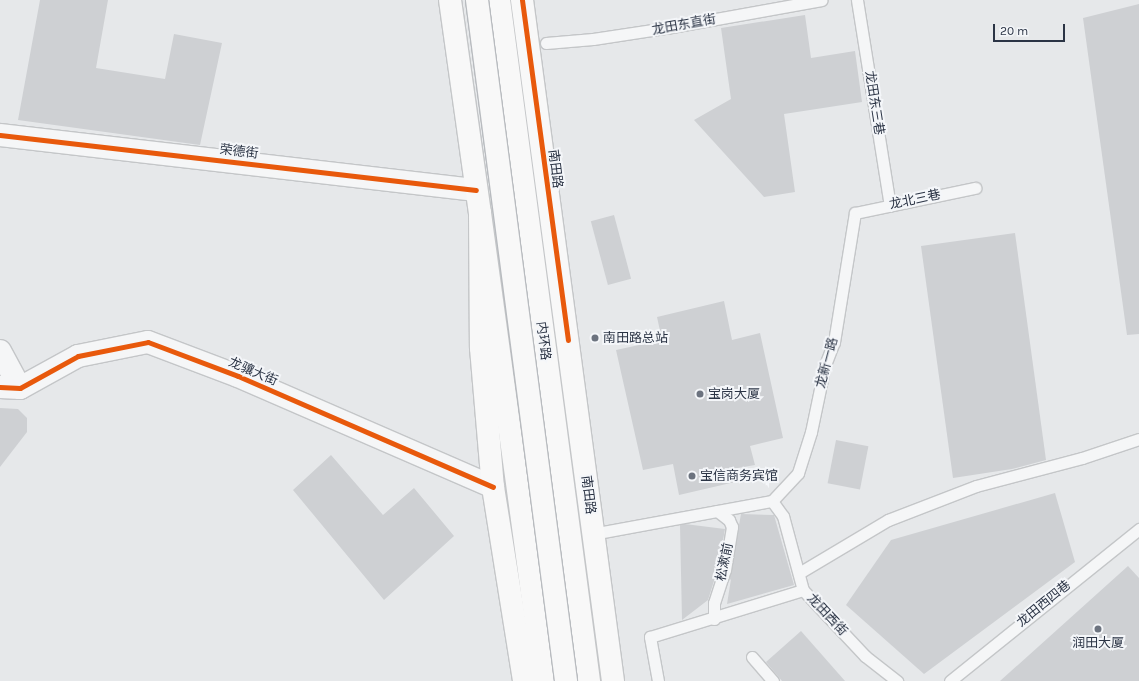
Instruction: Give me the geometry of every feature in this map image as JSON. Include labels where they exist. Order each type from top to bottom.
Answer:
[{"type":"main road","points":[[450,0],[480,212],[525,556],[544,681]]},
{"type":"main road","points":[[479,0],[484,27],[570,681]]},
{"type":"main road","name":"内环路","points":[[479,0],[566,681]]},
{"type":"main road","name":"内环路","points":[[499,0],[589,681]]},
{"type":"main road","name":"南田路","points":[[522,0],[592,534],[613,681]]},
{"type":"main road","points":[[468,129],[484,27]]},
{"type":"main road","points":[[494,106],[480,212],[481,341],[493,487],[524,681]]},
{"type":"street","name":"荣德街","points":[[0,136],[476,190]]},
{"type":"street","name":"龙骧大街","points":[[10,388],[78,356],[148,342],[238,376],[493,487]]},
{"type":"street","points":[[0,351],[10,388]]},
{"type":"lane","name":"龙田东直街","points":[[546,43],[650,31],[821,0]]},
{"type":"lane","name":"龙田东三巷","points":[[857,0],[890,205]]},
{"type":"lane","name":"龙北三巷","points":[[855,213],[975,188]]},
{"type":"lane","name":"龙新一路","points":[[772,501],[798,473],[811,432],[825,365],[834,342],[855,213]]},
{"type":"lane","points":[[799,573],[888,520],[976,486],[1082,458],[1139,439]]},
{"type":"lane","points":[[592,534],[772,501]]},
{"type":"lane","name":"龙田西街","points":[[772,501],[783,516],[803,590],[865,656],[897,681]]},
{"type":"lane","name":"松漱前","points":[[714,619],[714,603],[725,570],[732,527],[729,520],[717,511]]},
{"type":"lane","name":"龙田西四巷","points":[[950,681],[1139,529]]},
{"type":"lane","points":[[658,681],[650,637],[714,619],[803,590]]},
{"type":"lane","points":[[752,657],[773,681]]},
{"type":"building","points":[[40,0],[108,0],[96,68],[165,79],[174,34],[222,43],[200,145],[18,120]]},
{"type":"building","points":[[1139,4],[1139,334],[1127,335],[1083,18]]},
{"type":"building","points":[[805,15],[811,58],[855,51],[862,102],[784,114],[795,192],[764,197],[694,120],[731,99],[721,28]]},
{"type":"building","points":[[614,215],[631,279],[608,285],[591,221]]},
{"type":"building","points":[[1015,233],[1046,460],[1012,469],[953,478],[921,246]]},
{"type":"building","name":"宝岗大厦","points":[[724,301],[732,340],[760,333],[783,438],[750,446],[755,465],[732,469],[735,482],[679,495],[673,464],[643,470],[616,350],[662,340],[657,317]]},
{"type":"building","points":[[0,408],[18,409],[27,418],[27,432],[0,467]]},
{"type":"building","points":[[836,440],[868,446],[860,489],[828,483]]},
{"type":"building","points":[[331,455],[383,515],[414,488],[454,536],[384,600],[293,490]]},
{"type":"building","points":[[1055,493],[1075,562],[924,674],[846,605],[891,540]]},
{"type":"building","points":[[741,514],[774,515],[794,585],[727,604],[731,579],[729,581]]},
{"type":"building","points":[[685,524],[725,529],[718,568],[708,600],[682,620],[680,525]]},
{"type":"building","name":"润田大厦","points":[[1128,566],[1139,578],[1139,681],[1000,681]]},
{"type":"building","points":[[801,631],[845,681],[782,681],[766,662]]},
{"type":"cycle path","points":[[522,0],[568,340]]},
{"type":"cycle path","points":[[0,135],[476,190]]},
{"type":"cycle path","points":[[0,387],[20,388],[78,356],[148,342],[238,376],[493,487]]},
{"type":"place","name":"南田路总站","points":[[595,338]]},
{"type":"place","name":"宝岗大厦","points":[[700,394]]},
{"type":"place","name":"宝信商务宾馆","points":[[692,476]]},
{"type":"place","name":"润田大厦","points":[[1098,629]]}]
